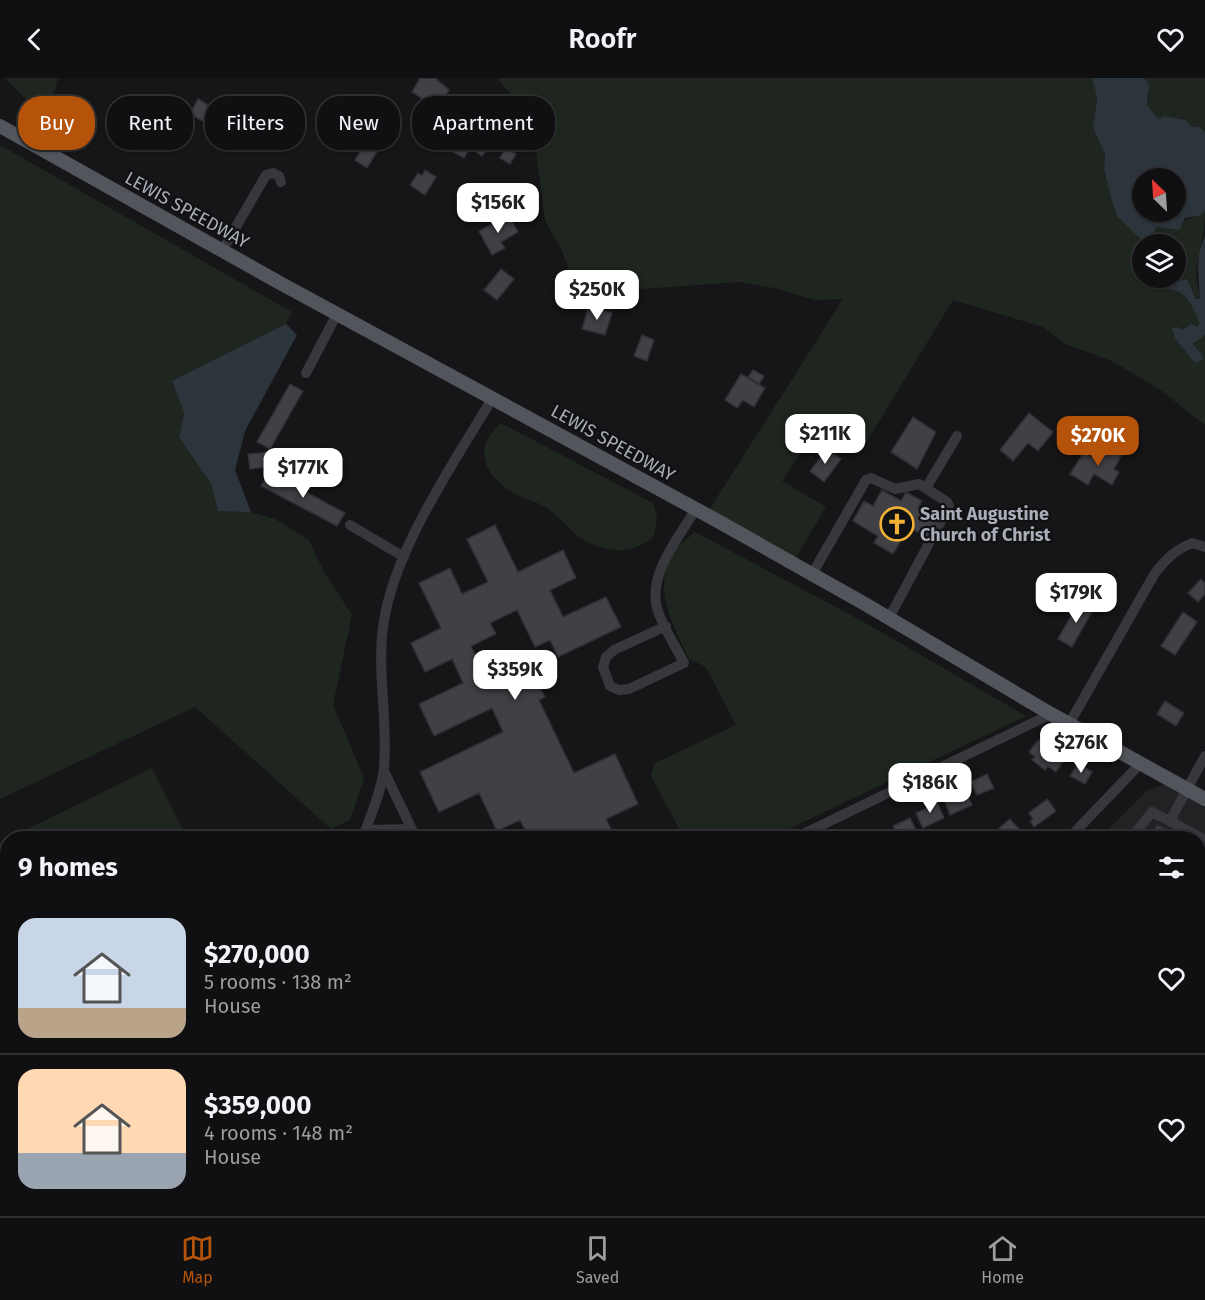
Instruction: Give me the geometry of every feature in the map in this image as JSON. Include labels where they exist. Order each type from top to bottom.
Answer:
[{"type":"main road","name":"LEWIS SPEEDWAY","points":[[0,126],[889,618],[1051,714],[1205,799]]},
{"type":"street","points":[[222,250],[266,175],[273,173],[279,176],[281,182]]},
{"type":"street","points":[[306,373],[337,314]]},
{"type":"street","points":[[366,831],[384,771],[380,649],[388,600],[404,557],[441,484],[493,397]]},
{"type":"street","points":[[926,488],[957,436]]},
{"type":"street","points":[[811,576],[866,480],[871,478],[895,489],[915,483],[926,488],[947,502],[949,506],[889,618]]},
{"type":"street","points":[[666,626],[610,654],[603,667],[610,686],[619,690],[629,689],[684,663],[656,600],[657,579],[695,510]]},
{"type":"street","points":[[350,525],[404,557]]},
{"type":"street","points":[[1069,724],[1155,573],[1169,556],[1183,547],[1192,543],[1205,547]]},
{"type":"street","points":[[809,831],[1051,714]]},
{"type":"street","points":[[1170,821],[1205,756]]},
{"type":"street","points":[[1076,831],[1141,763]]},
{"type":"street","points":[[384,771],[413,831]]},
{"type":"street","points":[[1137,831],[1152,812],[1188,831]]},
{"type":"shaded area","points":[[5,78],[58,78],[52,96],[23,96]]},
{"type":"shaded area","points":[[497,78],[1092,78],[1097,97],[1093,128],[1105,154],[1104,169],[1108,184],[1132,210],[1132,222],[1143,222],[1154,234],[1132,234],[1132,288],[1165,288],[1180,292],[1189,300],[1200,324],[1197,328],[1188,325],[1186,329],[1173,331],[1195,363],[1203,359],[1193,344],[1205,335],[1205,425],[1159,389],[1112,361],[1065,344],[1043,327],[953,300],[861,451],[819,427],[782,481],[826,507],[795,559],[709,510],[843,299],[815,300],[774,288],[740,282],[628,290],[570,273],[561,248],[545,221],[536,150],[555,150],[555,96],[512,96]]},
{"type":"shaded area","points":[[1092,78],[1144,78],[1149,85],[1147,105],[1158,119],[1164,116],[1186,120],[1190,126],[1200,127],[1205,132],[1205,211],[1199,216],[1186,218],[1186,168],[1132,168],[1132,222],[1183,222],[1179,230],[1157,227],[1153,234],[1136,234],[1117,216],[1104,169],[1105,154],[1093,128],[1097,97]]},
{"type":"shaded area","points":[[1144,78],[1205,78],[1205,132],[1200,127],[1190,126],[1186,120],[1164,116],[1158,119],[1147,105],[1149,92]]},
{"type":"shaded area","points":[[0,145],[292,312],[286,324],[172,381],[184,413],[179,437],[211,484],[218,511],[244,510],[275,519],[309,540],[324,572],[352,615],[333,705],[364,778],[350,820],[331,829],[195,707],[0,799]]},
{"type":"shaded area","points":[[1205,211],[1196,274],[1200,299],[1197,299],[1186,279],[1186,234],[1154,234],[1157,227],[1174,229]]},
{"type":"shaded area","points":[[1205,236],[1205,335],[1193,344],[1202,355],[1203,360],[1195,363],[1175,338],[1172,328],[1178,327],[1182,330],[1191,324],[1197,327],[1200,324],[1192,305],[1185,296],[1165,288],[1186,288],[1187,279],[1196,299],[1200,299],[1198,260]]},
{"type":"shaded area","points":[[286,324],[297,335],[245,431],[235,470],[251,512],[218,511],[211,484],[179,437],[184,413],[172,381]]},
{"type":"shaded area","points":[[501,423],[653,503],[657,518],[654,535],[637,547],[627,549],[617,550],[596,546],[578,536],[547,508],[506,488],[490,472],[484,453],[486,443]]},
{"type":"shaded area","points":[[695,532],[862,621],[1026,716],[785,831],[680,831],[651,776],[655,763],[736,725],[706,667],[689,659],[671,619],[664,592],[664,578],[667,565],[676,548]]},
{"type":"shaded area","points":[[152,768],[184,831],[23,831]]},
{"type":"shaded area","points":[[1165,784],[1205,806],[1205,831],[1107,831],[1148,790]]},
{"type":"building","points":[[420,78],[435,78],[449,90],[445,96],[418,96],[412,92]]},
{"type":"building","points":[[198,99],[205,103],[205,122],[193,116],[193,108]]},
{"type":"building","points":[[361,150],[378,150],[367,168],[355,160]]},
{"type":"building","points":[[450,150],[469,150],[464,158]]},
{"type":"building","points":[[473,150],[486,150],[482,156]]},
{"type":"building","points":[[505,150],[516,154],[510,164],[500,158]]},
{"type":"building","points":[[425,170],[436,177],[425,195],[410,185],[418,173],[422,176]]},
{"type":"building","points":[[509,215],[518,232],[501,242],[505,248],[492,255],[479,231]]},
{"type":"building","points":[[501,269],[514,279],[497,300],[484,290]]},
{"type":"building","points":[[589,306],[612,313],[605,335],[582,329]]},
{"type":"building","points":[[642,335],[654,340],[647,361],[634,356]]},
{"type":"building","points":[[753,370],[764,376],[759,384],[748,377]]},
{"type":"building","points":[[741,374],[765,388],[754,407],[743,400],[737,408],[725,400]]},
{"type":"building","points":[[290,384],[303,391],[270,449],[257,442]]},
{"type":"building","points":[[1029,413],[1053,432],[1038,451],[1028,443],[1013,461],[1000,450]]},
{"type":"building","points":[[913,417],[936,432],[917,469],[891,452]]},
{"type":"building","points":[[1109,445],[1123,453],[1114,469],[1119,472],[1112,485],[1094,474],[1088,485],[1070,474],[1084,452],[1099,462]]},
{"type":"building","points":[[827,449],[841,459],[824,482],[810,471]]},
{"type":"building","points":[[269,452],[271,466],[250,469],[248,454]]},
{"type":"building","points":[[269,472],[345,513],[337,526],[261,486]]},
{"type":"building","name":"Saint Augustine Church of Christ","points":[[882,490],[901,501],[906,492],[922,501],[918,508],[938,520],[928,538],[909,527],[893,554],[874,543],[878,536],[853,521],[864,501],[873,506]]},
{"type":"building","points":[[495,525],[518,572],[563,550],[576,578],[550,590],[563,617],[606,597],[621,627],[558,657],[550,640],[535,647],[517,610],[490,623],[496,634],[471,646],[482,670],[522,651],[545,697],[539,700],[574,773],[615,754],[638,804],[606,819],[612,831],[526,831],[520,820],[497,831],[479,793],[439,812],[420,772],[503,732],[492,708],[434,736],[419,704],[463,683],[452,659],[425,672],[411,643],[441,628],[419,583],[450,568],[462,594],[488,582],[467,539]]},
{"type":"building","points":[[1201,579],[1205,583],[1205,594],[1198,602],[1188,593]]},
{"type":"building","points":[[1080,600],[1094,608],[1072,647],[1058,639]]},
{"type":"building","points":[[1183,612],[1197,622],[1175,655],[1161,646]]},
{"type":"building","points":[[1165,701],[1184,713],[1176,726],[1157,714]]},
{"type":"building","points":[[1039,739],[1065,759],[1056,772],[1048,766],[1045,770],[1032,760],[1035,757],[1029,752]]},
{"type":"building","points":[[1078,763],[1092,772],[1085,784],[1070,776]]},
{"type":"building","points":[[987,774],[994,788],[977,795],[971,782]]},
{"type":"building","points":[[965,788],[972,805],[950,815],[943,797]]},
{"type":"building","points":[[936,799],[944,818],[923,828],[916,813],[927,808],[926,804]]},
{"type":"building","points":[[1047,799],[1056,811],[1034,827],[1029,813]]},
{"type":"building","points":[[910,818],[916,831],[896,831],[893,826]]},
{"type":"building","points":[[1010,819],[1021,831],[998,831]]},
{"type":"building","points":[[1157,825],[1169,831],[1154,831]]},
{"type":"place","name":"Saint Augustine Church of Christ","points":[[897,524]]}]
